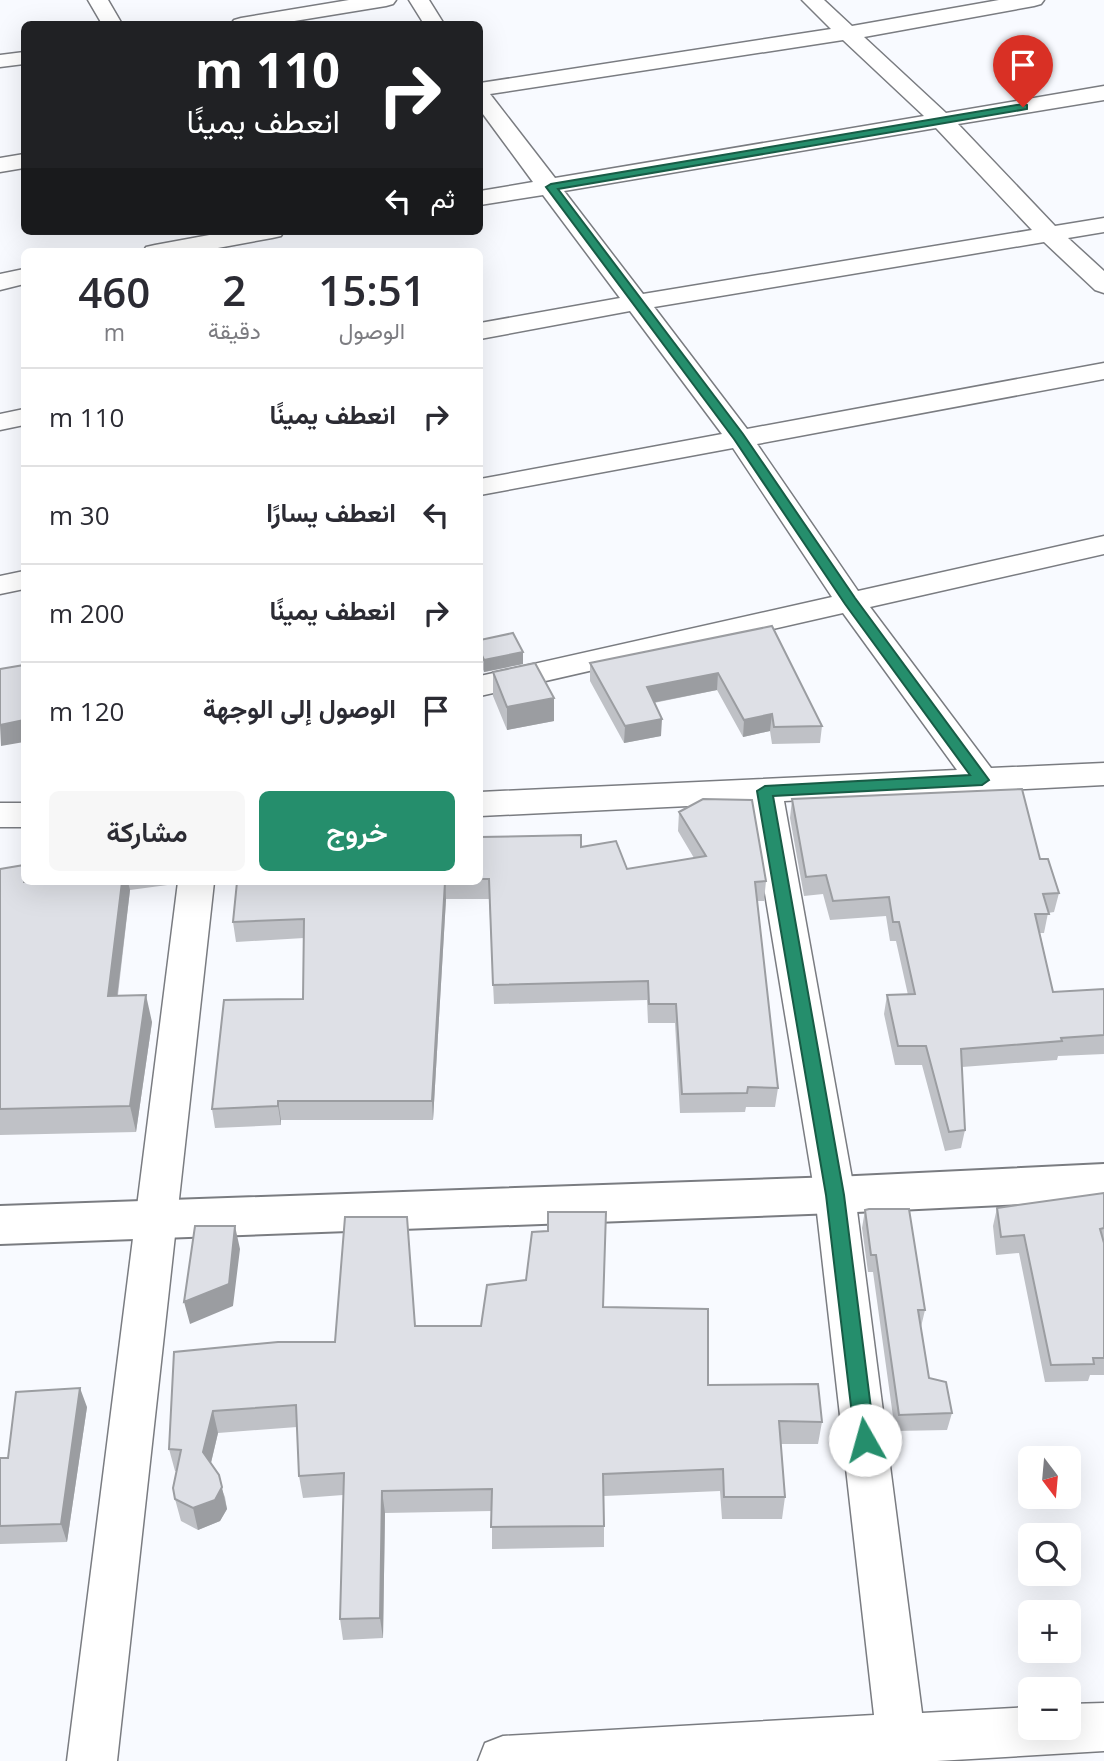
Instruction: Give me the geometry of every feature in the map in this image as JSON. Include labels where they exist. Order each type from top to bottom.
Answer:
[{"type":"street","points":[[98,0],[110,21]]},
{"type":"street","points":[[259,21],[386,0]]},
{"type":"street","points":[[419,0],[432,21]]},
{"type":"street","points":[[812,0],[942,121],[1050,235],[1104,285]]},
{"type":"street","points":[[483,89],[849,33],[1034,0]]},
{"type":"street","points":[[0,61],[21,58]]},
{"type":"street","points":[[483,198],[1104,93]]},
{"type":"street","points":[[483,100],[739,437],[850,601],[982,780]]},
{"type":"street","points":[[0,165],[21,162]]},
{"type":"street","points":[[483,330],[1104,225]]},
{"type":"street","points":[[178,248],[250,235]]},
{"type":"street","points":[[0,282],[21,278]]},
{"type":"street","points":[[483,486],[1104,371]]},
{"type":"street","points":[[0,422],[21,418]]},
{"type":"street","points":[[483,685],[1104,545]]},
{"type":"street","points":[[0,585],[21,581]]},
{"type":"street","points":[[483,801],[765,791],[1104,774]]},
{"type":"street","points":[[765,791],[835,1195],[903,1750]]},
{"type":"street","points":[[0,815],[21,815]]},
{"type":"street","points":[[92,1761],[196,885]]},
{"type":"street","points":[[0,1225],[835,1195],[1104,1182]]},
{"type":"street","points":[[503,1761],[903,1750],[1104,1727]]},
{"type":"building","points":[[772,626],[822,726],[774,727],[772,714],[744,720],[718,673],[647,687],[662,719],[625,726],[590,663]]},
{"type":"building","points":[[513,633],[523,652],[484,660],[483,639]]},
{"type":"building","points":[[535,663],[554,698],[507,707],[493,672]]},
{"type":"building","points":[[21,666],[21,721],[0,725],[0,669]]},
{"type":"building","points":[[1022,789],[1040,859],[1048,859],[1059,893],[1043,894],[1049,914],[1035,914],[1053,992],[1104,989],[1104,1035],[961,1049],[965,1130],[949,1132],[926,1046],[898,1046],[887,995],[915,994],[899,922],[893,922],[889,897],[833,901],[826,875],[806,877],[792,799]]},
{"type":"building","points":[[703,799],[752,800],[766,881],[755,882],[778,1088],[748,1087],[747,1093],[682,1094],[676,1004],[649,1004],[648,981],[493,985],[489,879],[483,879],[483,837],[581,835],[581,847],[616,841],[627,869],[706,856],[679,812]]},
{"type":"building","points":[[21,866],[21,885],[122,885],[108,996],[146,995],[130,1106],[0,1109],[0,869]]},
{"type":"building","points":[[237,885],[445,885],[432,1101],[278,1101],[278,1106],[212,1109],[224,1000],[303,999],[304,919],[233,922]]},
{"type":"building","points":[[1104,1193],[1104,1228],[1100,1229],[1104,1243],[1104,1358],[1093,1358],[1094,1364],[1051,1365],[1024,1235],[1001,1237],[997,1208]]},
{"type":"building","points":[[909,1209],[925,1310],[918,1310],[929,1378],[946,1382],[952,1413],[899,1415],[876,1255],[871,1255],[865,1210]]},
{"type":"building","points":[[548,1212],[606,1212],[603,1307],[708,1309],[708,1385],[818,1384],[822,1422],[779,1421],[785,1497],[724,1497],[723,1469],[603,1474],[604,1526],[491,1527],[492,1489],[382,1491],[380,1618],[340,1619],[344,1473],[299,1476],[296,1405],[213,1411],[203,1452],[219,1475],[222,1487],[215,1500],[193,1508],[175,1499],[173,1488],[181,1450],[169,1449],[174,1352],[278,1342],[335,1342],[345,1217],[407,1217],[415,1326],[481,1326],[487,1285],[526,1280],[532,1232],[548,1231]]},
{"type":"building","points":[[195,1226],[235,1226],[229,1284],[184,1302]]},
{"type":"building","points":[[80,1388],[61,1524],[0,1526],[0,1458],[8,1458],[16,1392]]},
{"type":"route","points":[[865,1440],[835,1195],[765,791],[982,780],[850,601],[739,437],[551,187],[1023,107]]}]
